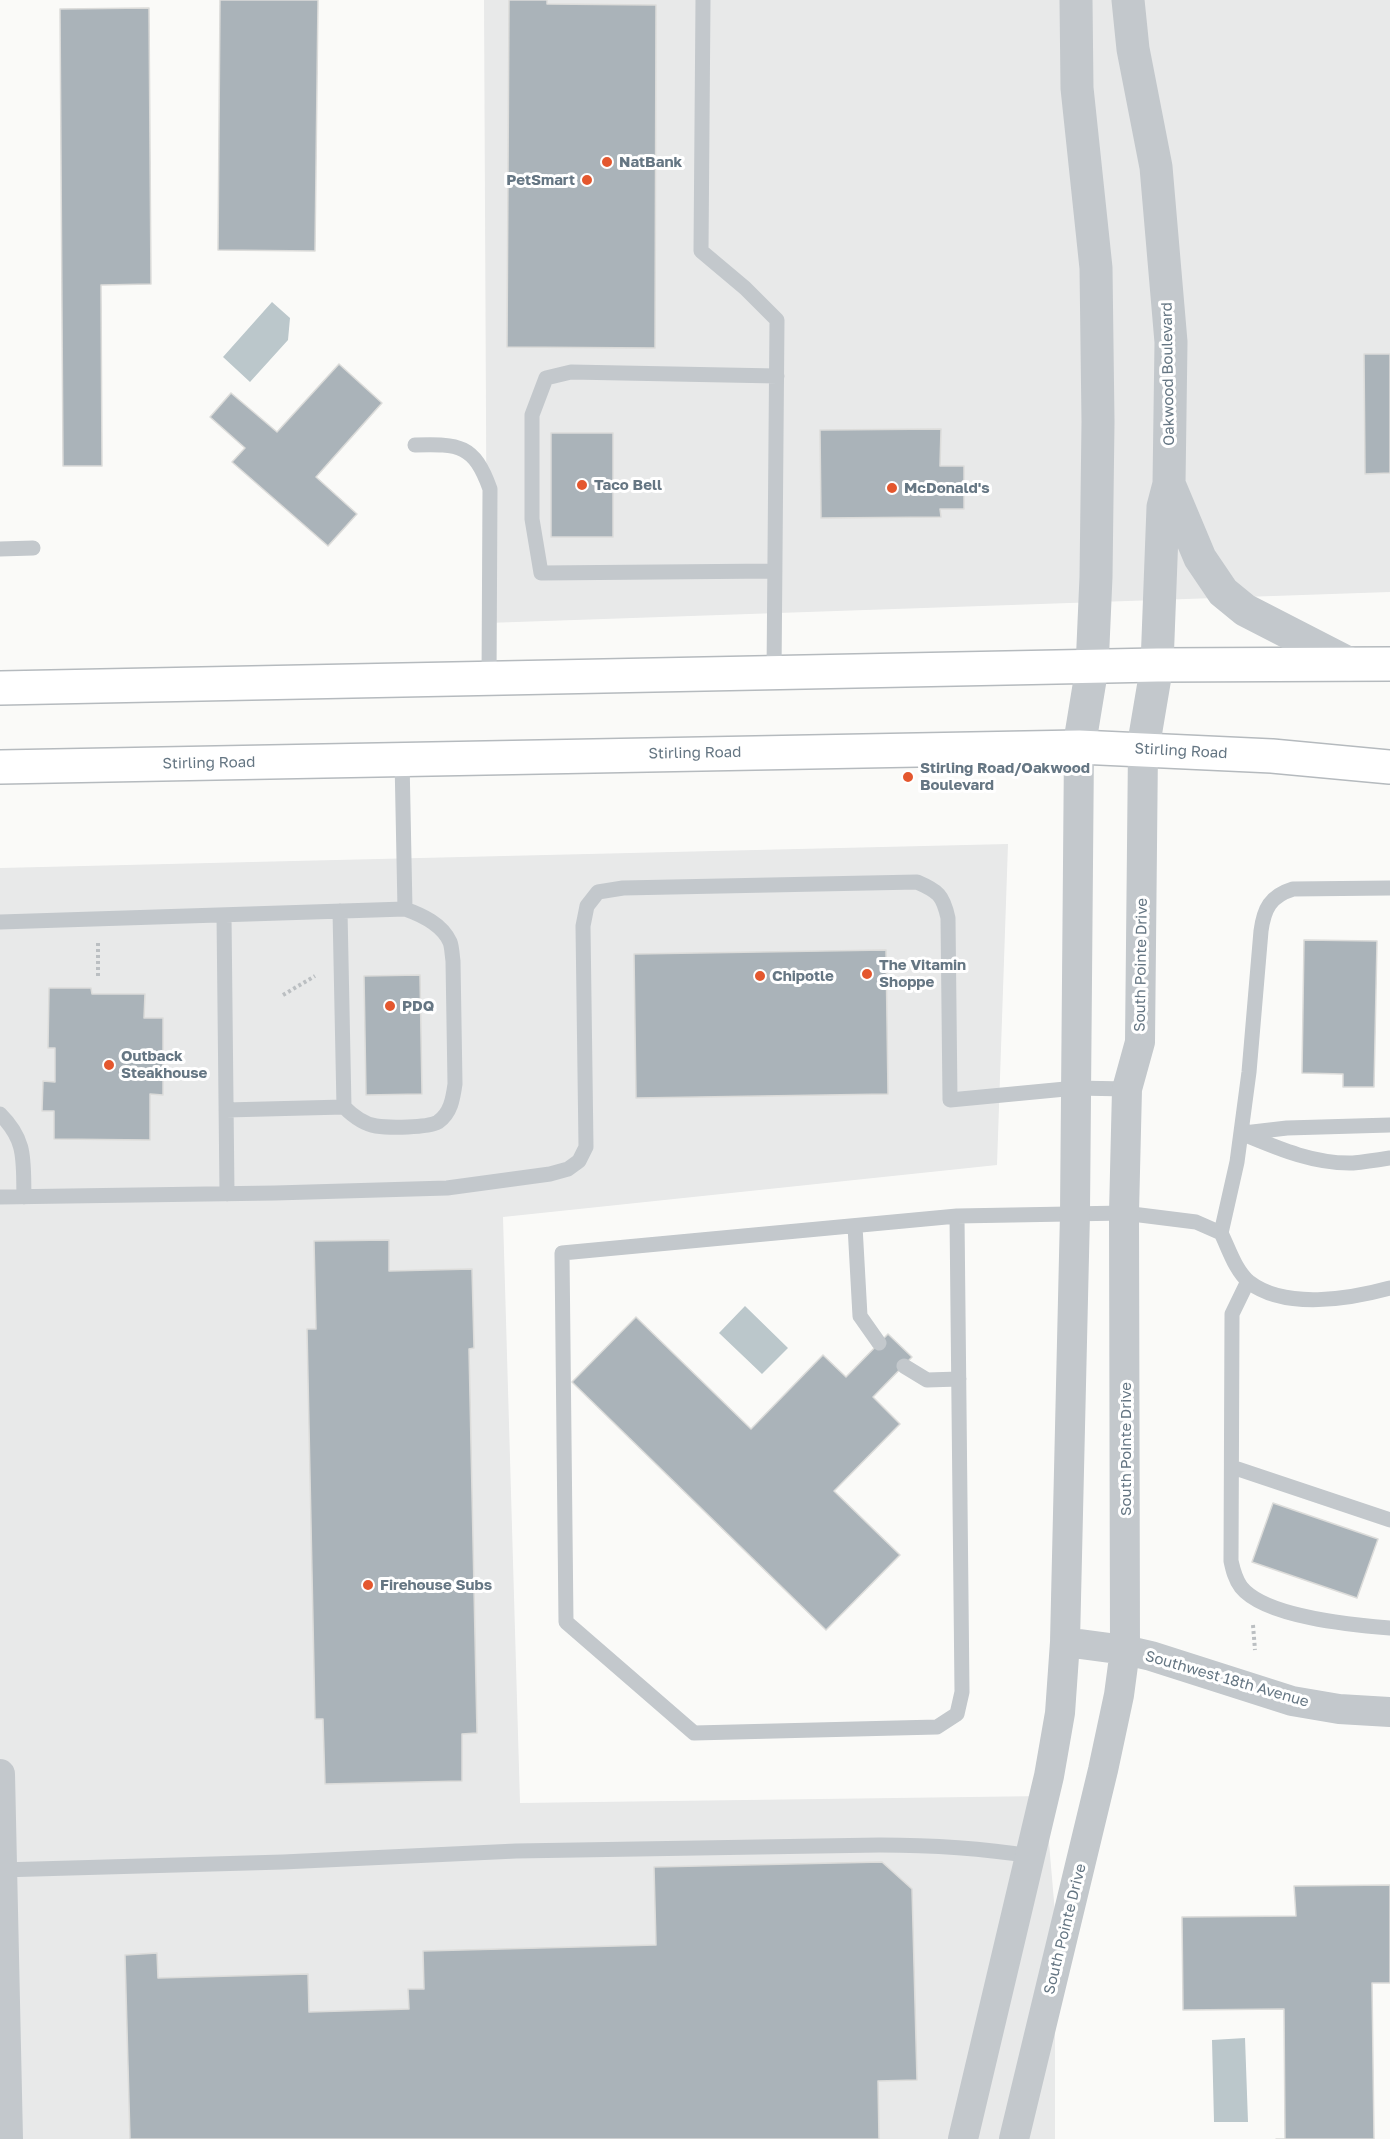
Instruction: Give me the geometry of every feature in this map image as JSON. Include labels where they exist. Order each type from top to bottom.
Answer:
[{"type":"main road","points":[[0,688],[1157,665],[1390,664]]},
{"type":"main road","name":"Stirling Road","points":[[0,767],[1079,747],[1143,748],[1390,766]]},
{"type":"street","points":[[963,2139],[1049,1776],[1060,1713],[1065,1642],[1076,1213],[1079,747],[1092,668],[1098,422],[1096,280],[1077,88],[1076,0]]},
{"type":"street","name":"Oakwood Boulevard","points":[[1128,0],[1133,48],[1156,167],[1171,342],[1169,484],[1163,507],[1157,665],[1143,748]]},
{"type":"street","points":[[1169,484],[1200,558],[1223,592],[1245,610],[1350,664]]},
{"type":"street","name":"South Pointe Drive","points":[[1014,2139],[1103,1770],[1119,1695],[1125,1650],[1124,1214],[1127,1089],[1140,1042],[1143,748]]},
{"type":"street","name":"Southwest 18th Avenue","points":[[1065,1642],[1125,1650],[1169,1661],[1292,1701],[1339,1709],[1390,1712]]},
{"type":"street","points":[[0,1774],[8,2139]]},
{"type":"lane","points":[[703,0],[701,251],[745,288],[777,320],[774,673]]},
{"type":"lane","points":[[775,571],[542,573],[532,519],[532,415],[546,378],[571,372],[777,376]]},
{"type":"lane","points":[[415,445],[442,444],[463,448],[483,468],[490,489],[489,679]]},
{"type":"lane","points":[[0,549],[33,548]]},
{"type":"lane","points":[[402,759],[405,909]]},
{"type":"lane","points":[[0,1197],[447,1188],[550,1174],[568,1169],[579,1161],[586,1147],[583,926],[587,906],[598,892],[623,888],[917,882],[934,889],[945,900],[948,918],[951,1100],[1076,1088],[1127,1089]]},
{"type":"lane","points":[[1390,888],[1293,889],[1281,892],[1264,912],[1241,1133],[1221,1233],[1236,1265],[1248,1281],[1268,1292],[1299,1299],[1336,1299],[1390,1288]]},
{"type":"lane","points":[[0,922],[405,909],[422,915],[439,927],[450,942],[453,961],[454,1084],[453,1101],[446,1114],[437,1122],[423,1126],[375,1126],[356,1118],[344,1107],[226,1110]]},
{"type":"lane","points":[[340,910],[344,1107]]},
{"type":"lane","points":[[224,915],[227,1194]]},
{"type":"lane","points":[[0,1114],[12,1126],[21,1142],[24,1197]]},
{"type":"lane","points":[[1241,1133],[1287,1128],[1390,1125]]},
{"type":"lane","points":[[1241,1133],[1287,1152],[1320,1160],[1353,1163],[1390,1158]]},
{"type":"lane","points":[[957,1216],[962,1692],[957,1714],[937,1727],[694,1733],[566,1622],[562,1253],[957,1216],[1124,1214],[1196,1222],[1221,1233]]},
{"type":"lane","points":[[855,1226],[860,1316],[879,1343]]},
{"type":"lane","points":[[1248,1281],[1232,1314],[1231,1561],[1233,1574],[1240,1586],[1252,1597],[1281,1610],[1357,1625],[1390,1628]]},
{"type":"lane","points":[[904,1366],[927,1380],[959,1379]]},
{"type":"lane","points":[[1232,1467],[1390,1520]]},
{"type":"lane","points":[[1,1870],[284,1862],[516,1851],[868,1845],[935,1845],[1030,1856]]},
{"type":"path","points":[[98,940],[98,976]]},
{"type":"path","points":[[283,995],[323,971]]},
{"type":"path","points":[[1253,1618],[1255,1650]]},
{"type":"shaded area","points":[[484,0],[1390,0],[1390,592],[487,623]]},
{"type":"shaded area","points":[[272,302],[290,318],[288,340],[250,382],[223,357]]},
{"type":"shaded area","points":[[1008,844],[997,1165],[503,1217],[520,1803],[1045,1796],[1055,1913],[1055,2139],[0,2139],[0,868]]},
{"type":"shaded area","points":[[745,1306],[788,1348],[762,1374],[719,1333]]},
{"type":"shaded area","points":[[1245,2038],[1248,2122],[1214,2122],[1212,2040]]},
{"type":"building","points":[[220,0],[318,0],[315,251],[218,250]]},
{"type":"building","points":[[509,0],[547,0],[547,4],[656,5],[655,348],[507,347]]},
{"type":"building","points":[[149,8],[151,284],[101,285],[102,466],[63,466],[60,9]]},
{"type":"building","points":[[1364,354],[1390,354],[1390,473],[1365,474]]},
{"type":"building","points":[[339,364],[382,403],[316,477],[357,514],[328,546],[232,462],[245,448],[210,417],[231,393],[277,432]]},
{"type":"building","name":"McDonald's","points":[[941,429],[940,466],[964,466],[964,509],[940,509],[941,517],[821,518],[820,430]]},
{"type":"building","name":"Taco Bell","points":[[551,433],[613,433],[613,537],[551,537]]},
{"type":"building","points":[[1304,940],[1377,941],[1374,1087],[1343,1087],[1343,1074],[1302,1073]]},
{"type":"building","points":[[886,950],[888,1094],[636,1098],[634,954]]},
{"type":"building","points":[[420,975],[422,1094],[366,1095],[364,976]]},
{"type":"building","name":"Outback Steakhouse","points":[[49,988],[91,988],[92,994],[145,994],[144,1018],[163,1018],[163,1095],[150,1094],[150,1140],[54,1139],[54,1111],[42,1111],[43,1081],[55,1082],[55,1048],[48,1048]]},
{"type":"building","points":[[389,1240],[389,1271],[472,1269],[474,1348],[469,1349],[477,1733],[462,1734],[462,1781],[325,1784],[323,1719],[315,1719],[307,1329],[316,1329],[314,1241]]},
{"type":"building","points":[[636,1317],[751,1429],[823,1355],[846,1377],[888,1334],[912,1357],[873,1397],[900,1424],[834,1491],[900,1555],[826,1630],[572,1382]]},
{"type":"building","points":[[1273,1503],[1378,1539],[1357,1598],[1252,1562]]},
{"type":"building","points":[[882,1862],[912,1889],[917,2080],[878,2081],[879,2139],[130,2139],[125,1955],[157,1953],[158,1978],[308,1974],[309,2012],[409,2009],[408,1989],[424,1989],[423,1951],[656,1945],[654,1867]]},
{"type":"building","points":[[1390,1885],[1390,1983],[1372,1983],[1374,2139],[1285,2139],[1284,2009],[1183,2010],[1182,1917],[1296,1916],[1294,1886]]},
{"type":"place","name":"NatBank","points":[[607,162]]},
{"type":"place","name":"PetSmart","points":[[587,180]]},
{"type":"place","name":"Taco Bell","points":[[582,485]]},
{"type":"place","name":"McDonald's","points":[[892,488]]},
{"type":"place","name":"Stirling Road/Oakwood Boulevard","points":[[908,777]]},
{"type":"place","name":"The Vitamin Shoppe","points":[[867,974]]},
{"type":"place","name":"Chipotle","points":[[760,976]]},
{"type":"place","name":"PDQ","points":[[390,1006]]},
{"type":"place","name":"Outback Steakhouse","points":[[109,1065]]},
{"type":"place","name":"Firehouse Subs","points":[[368,1585]]}]
